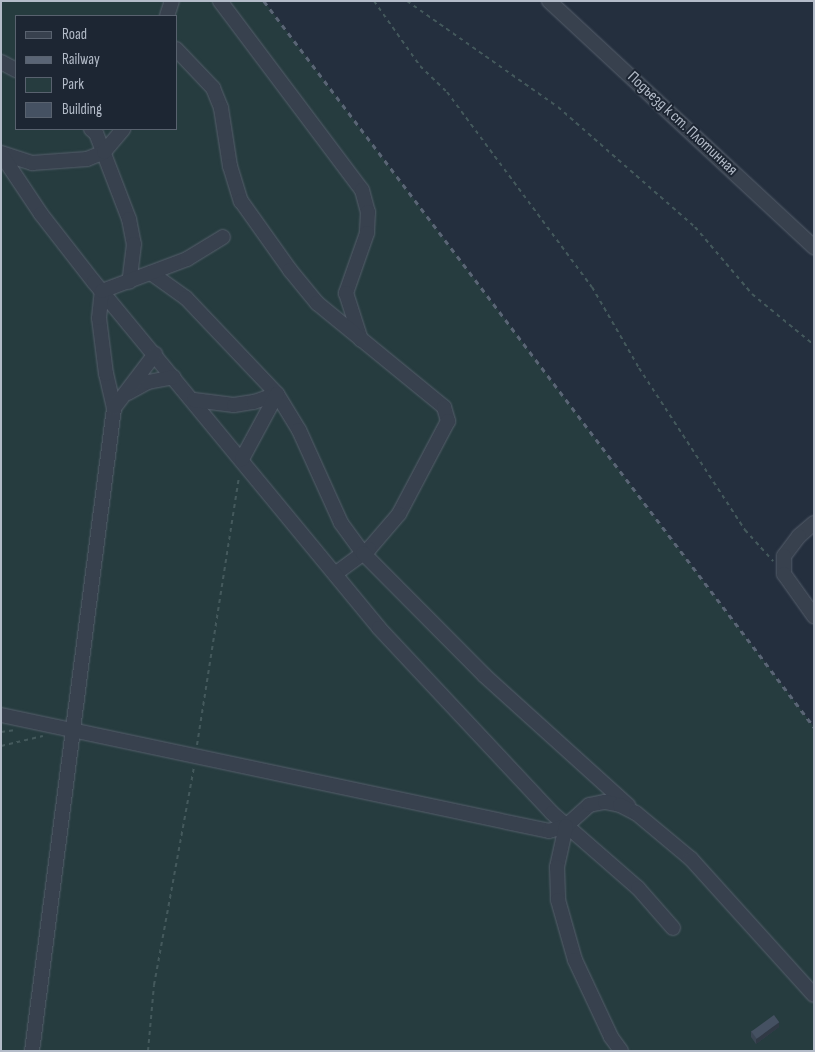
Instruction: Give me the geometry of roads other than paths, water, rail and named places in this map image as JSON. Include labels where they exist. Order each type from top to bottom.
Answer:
[{"type":"street","points":[[167,15],[172,1]]},
{"type":"street","points":[[220,1],[362,190],[368,212],[367,233],[346,293],[362,341]]},
{"type":"street","name":"Подъезд к ст. Плотинная","points":[[550,1],[814,247]]},
{"type":"street","points":[[178,51],[213,88],[221,108],[230,166],[241,201],[317,303],[444,407],[448,421],[399,514],[363,553],[335,574]]},
{"type":"street","points":[[1,62],[15,69]]},
{"type":"street","points":[[92,130],[104,152],[130,219],[134,244],[129,282]]},
{"type":"street","points":[[1,153],[32,163],[87,159],[104,152],[122,130]]},
{"type":"street","points":[[1,153],[40,214],[379,628],[566,826],[638,888],[673,928]]},
{"type":"street","points":[[102,291],[186,259],[223,237]]},
{"type":"street","points":[[152,273],[186,298],[277,394],[299,430],[340,523],[363,553],[485,676],[636,813],[691,859],[814,995]]},
{"type":"street","points":[[32,1051],[114,408],[106,374],[100,318],[102,291]]},
{"type":"street","points":[[114,408],[155,354]]},
{"type":"street","points":[[123,395],[148,382],[174,377]]},
{"type":"street","points":[[194,400],[234,405],[254,402],[277,394]]},
{"type":"street","points":[[242,459],[277,394]]},
{"type":"street","points":[[814,523],[799,536],[784,556],[784,574],[814,616]]},
{"type":"street","points":[[1,715],[72,732],[549,831],[566,826],[589,804],[605,802],[636,813]]},
{"type":"street","points":[[566,826],[557,867],[558,900],[576,960],[611,1037],[621,1051]]},
{"type":"railway","points":[[264,1],[814,727]]}]
